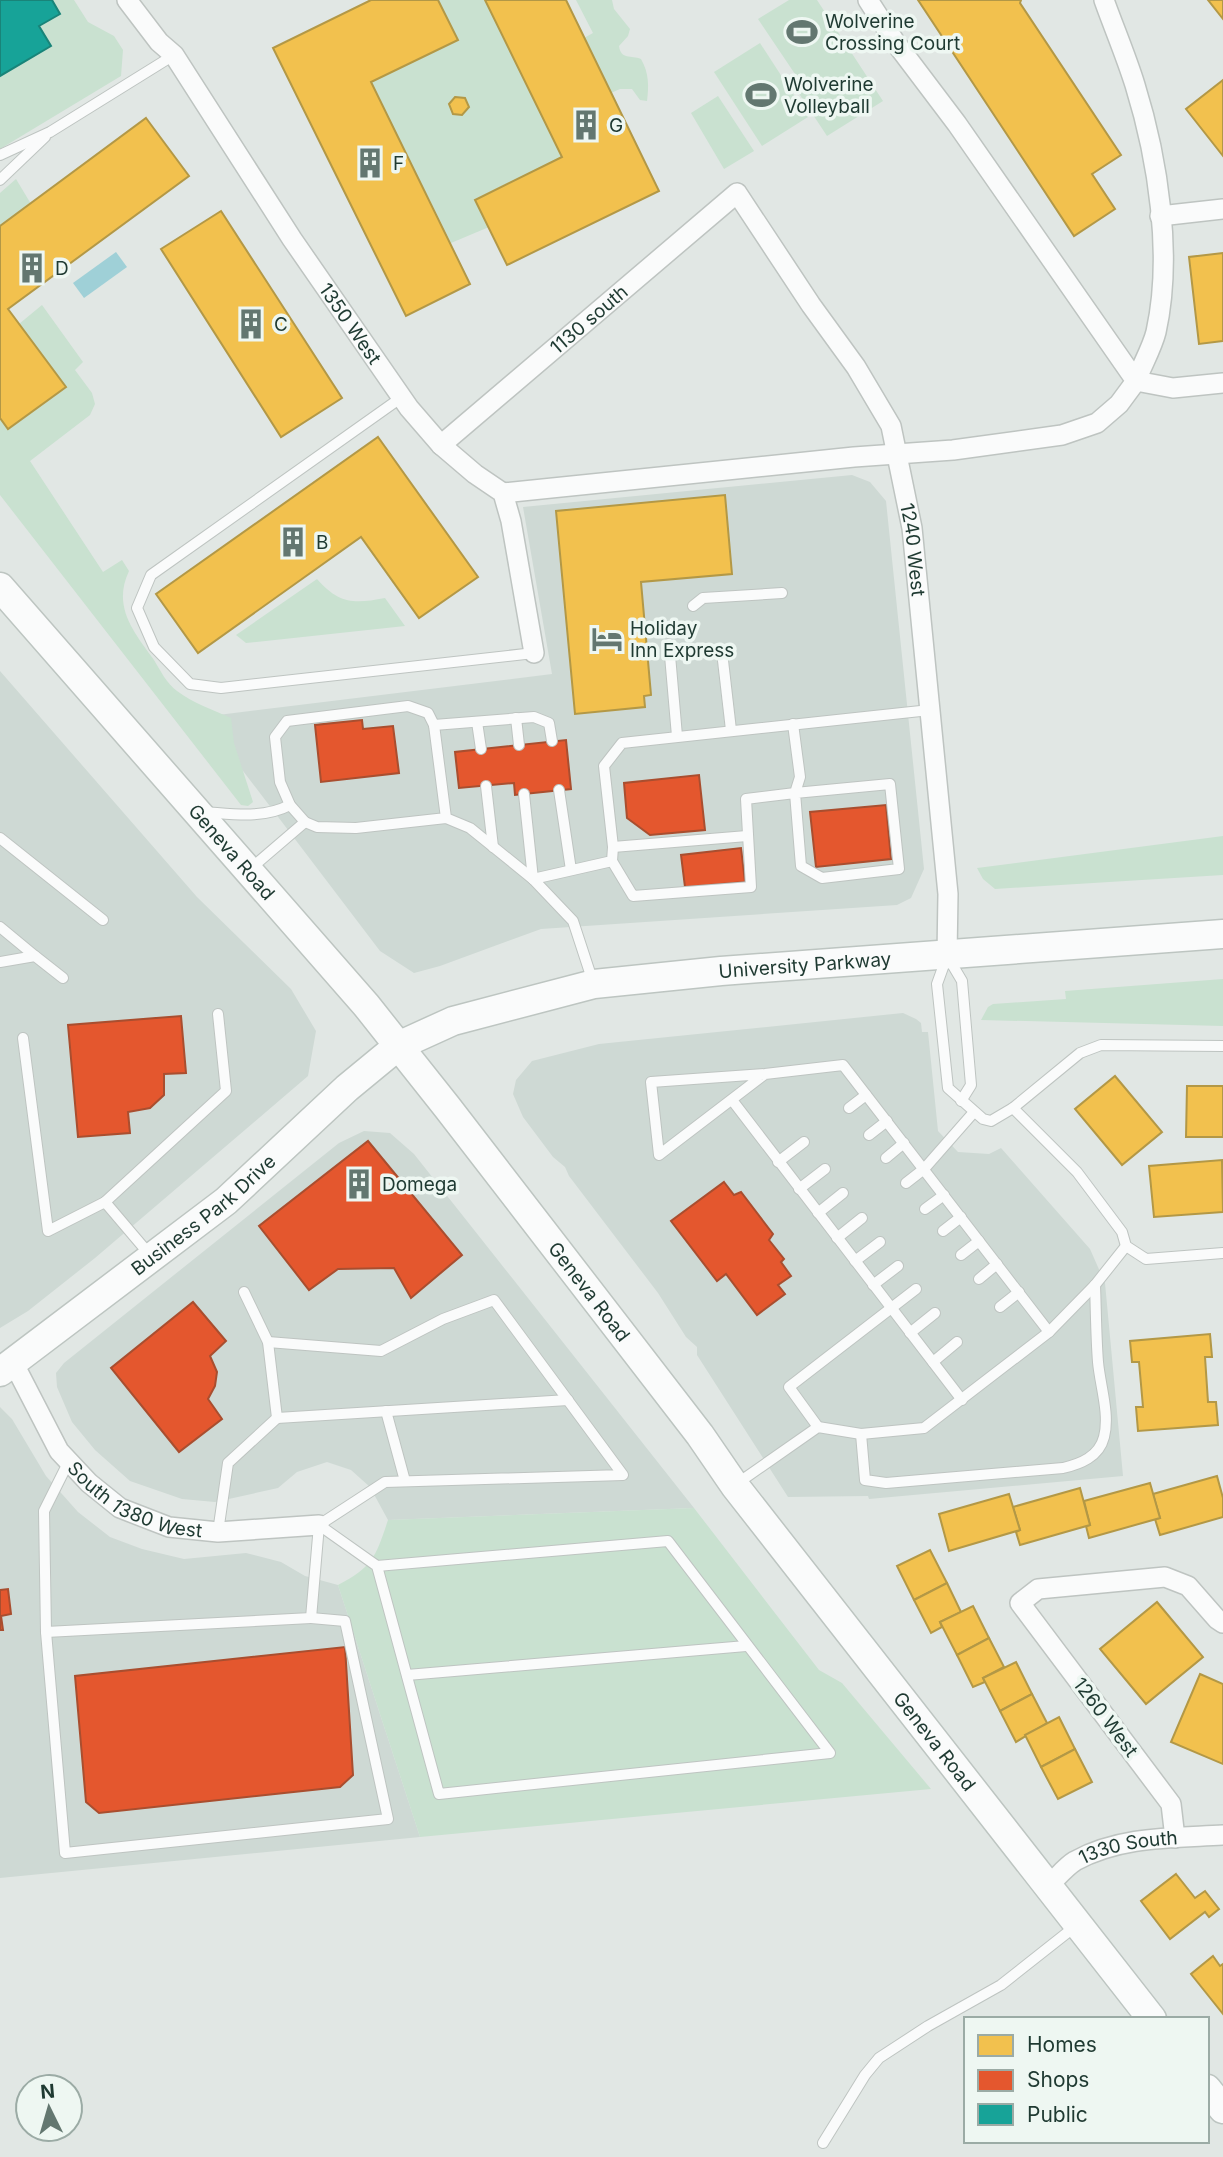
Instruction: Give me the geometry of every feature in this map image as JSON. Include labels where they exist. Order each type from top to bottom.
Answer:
[{"type":"main road","name":"Geneva Road","points":[[0,587],[366,1005],[700,1435],[735,1486],[1150,2017]]},
{"type":"main road","name":"University Parkway","points":[[398,1046],[453,1021],[593,984],[721,971],[1223,934]]},
{"type":"main road","name":"Business Park Drive","points":[[7,1367],[226,1201],[347,1088],[398,1046]]},
{"type":"main road","points":[[1209,2092],[1223,2109]]},
{"type":"street","name":"1350 West","points":[[127,0],[159,42],[174,55],[292,239],[402,397],[441,445],[475,474],[503,493]]},
{"type":"street","points":[[868,0],[895,43],[957,124],[1136,381],[1173,388],[1223,383]]},
{"type":"street","points":[[534,653],[511,521],[503,493],[854,457],[953,450],[1062,435],[1097,423],[1119,404],[1136,381],[1155,335],[1163,289],[1160,216],[1153,158],[1135,85],[1104,0]]},
{"type":"street","name":"1130 south","points":[[441,445],[737,194]]},
{"type":"street","name":"1240 West","points":[[737,194],[856,367],[891,426],[912,528],[948,894],[947,955]]},
{"type":"street","points":[[1160,216],[1223,209]]},
{"type":"street","name":"South 1380 West","points":[[7,1367],[59,1451],[89,1483],[120,1508],[169,1527],[218,1532],[319,1525]]},
{"type":"street","name":"1260 West","points":[[1175,1838],[1171,1804],[1020,1603],[1038,1589],[1165,1577],[1188,1586],[1223,1623]]},
{"type":"street","name":"1330 South","points":[[1047,1887],[1073,1862],[1112,1846],[1223,1835]]},
{"type":"lane","points":[[0,155],[50,132],[174,55]]},
{"type":"lane","points":[[0,180],[50,132]]},
{"type":"lane","points":[[402,397],[151,575],[137,608],[154,647],[190,684],[222,688],[534,653]]},
{"type":"lane","points":[[693,606],[703,598],[782,593]]},
{"type":"lane","points":[[669,644],[677,736]]},
{"type":"lane","points":[[722,652],[731,730]]},
{"type":"lane","points":[[446,818],[434,725],[428,713],[408,706],[288,721],[275,737],[281,782],[290,805],[305,822],[317,827],[356,828],[446,818],[470,828],[533,879],[573,921],[593,984]]},
{"type":"lane","points":[[793,724],[800,777],[795,793],[802,866],[822,878],[899,869],[890,784],[795,793],[746,799],[751,887],[633,897],[612,861],[613,847],[604,766],[622,743],[731,730],[930,710]]},
{"type":"lane","points":[[434,725],[534,717],[549,723],[552,741]]},
{"type":"lane","points":[[516,718],[519,745]]},
{"type":"lane","points":[[477,722],[481,749]]},
{"type":"lane","points":[[485,786],[493,847]]},
{"type":"lane","points":[[559,790],[571,870]]},
{"type":"lane","points":[[524,794],[533,879]]},
{"type":"lane","points":[[197,812],[259,815],[275,813],[290,805]]},
{"type":"lane","points":[[248,871],[305,822]]},
{"type":"lane","points":[[613,847],[747,836]]},
{"type":"lane","points":[[0,838],[103,920]]},
{"type":"lane","points":[[533,879],[612,861]]},
{"type":"lane","points":[[0,927],[63,978]]},
{"type":"lane","points":[[947,955],[937,984],[948,1088],[983,1119],[991,1121],[1013,1108],[1080,1053],[1101,1045],[1223,1046]]},
{"type":"lane","points":[[947,955],[962,981],[971,1085],[961,1101]]},
{"type":"lane","points":[[0,962],[35,956]]},
{"type":"lane","points":[[23,1038],[48,1231],[105,1202],[226,1091],[218,1014]]},
{"type":"lane","points":[[765,1074],[659,1156],[651,1082],[844,1065],[1049,1332]]},
{"type":"lane","points":[[849,1108],[866,1095]]},
{"type":"lane","points":[[732,1100],[962,1400]]},
{"type":"lane","points":[[1013,1108],[1077,1172],[1122,1232],[1126,1246],[1146,1259],[1223,1253]]},
{"type":"lane","points":[[906,1183],[924,1169],[974,1112]]},
{"type":"lane","points":[[869,1135],[887,1121]]},
{"type":"lane","points":[[778,1162],[804,1142]]},
{"type":"lane","points":[[886,1158],[904,1143]]},
{"type":"lane","points":[[799,1189],[825,1169]]},
{"type":"lane","points":[[818,1213],[843,1193]]},
{"type":"lane","points":[[925,1209],[944,1195]]},
{"type":"lane","points":[[105,1202],[153,1258]]},
{"type":"lane","points":[[943,1231],[961,1217]]},
{"type":"lane","points":[[837,1238],[862,1218]]},
{"type":"lane","points":[[961,1255],[979,1241]]},
{"type":"lane","points":[[855,1261],[880,1242]]},
{"type":"lane","points":[[735,1486],[818,1427],[861,1434],[924,1428],[1049,1332],[1095,1285],[1126,1246]]},
{"type":"lane","points":[[979,1279],[997,1264]]},
{"type":"lane","points":[[873,1285],[898,1266]]},
{"type":"lane","points":[[861,1434],[865,1480],[886,1483],[1063,1468],[1081,1464],[1095,1453],[1104,1438],[1095,1285]]},
{"type":"lane","points":[[818,1427],[789,1387],[916,1289]]},
{"type":"lane","points":[[244,1292],[268,1342],[277,1418]]},
{"type":"lane","points":[[1000,1307],[1018,1292]]},
{"type":"lane","points":[[268,1342],[381,1351],[443,1319],[494,1300],[623,1475],[385,1482],[319,1525]]},
{"type":"lane","points":[[910,1333],[935,1313]]},
{"type":"lane","points":[[933,1362],[957,1342]]},
{"type":"lane","points":[[218,1532],[228,1463],[277,1418],[568,1400]]},
{"type":"lane","points":[[386,1411],[405,1481]]},
{"type":"lane","points":[[46,1632],[311,1618],[345,1621],[388,1819],[65,1853],[46,1632],[44,1511],[69,1461]]},
{"type":"lane","points":[[319,1525],[377,1566],[439,1794],[830,1753],[668,1541],[377,1566]]},
{"type":"lane","points":[[311,1618],[319,1525]]},
{"type":"lane","points":[[407,1675],[746,1646]]},
{"type":"lane","points":[[823,2143],[865,2075],[879,2058],[928,2026],[1001,1985],[1077,1925]]},
{"type":"shaded area","points":[[852,475],[870,482],[886,501],[924,869],[911,898],[897,905],[541,929],[414,973],[380,951],[202,717],[552,674],[523,507]]},
{"type":"shaded area","points":[[0,671],[197,897],[291,989],[316,1031],[308,1076],[95,1258],[28,1311],[0,1328]]},
{"type":"shaded area","points":[[903,1013],[921,1023],[922,1032],[928,1032],[938,1131],[958,1152],[989,1154],[1001,1148],[1090,1249],[1105,1283],[1123,1476],[869,1499],[868,1496],[788,1497],[697,1355],[697,1347],[686,1337],[658,1293],[569,1176],[565,1167],[553,1157],[523,1117],[513,1094],[516,1080],[532,1061],[599,1044]]},
{"type":"shaded area","points":[[364,1131],[390,1133],[414,1154],[694,1508],[388,1520],[370,1487],[351,1470],[327,1462],[297,1472],[278,1488],[215,1502],[182,1499],[130,1481],[95,1450],[72,1422],[57,1387],[56,1373],[64,1363],[339,1143]]},
{"type":"shaded area","points":[[0,1407],[12,1419],[46,1476],[78,1512],[110,1537],[142,1549],[184,1559],[246,1553],[281,1562],[305,1576],[338,1585],[420,1837],[0,1878]]},
{"type":"green space","points":[[0,0],[74,0],[88,22],[114,36],[123,50],[121,76],[0,149]]},
{"type":"green space","points":[[438,0],[485,0],[562,157],[475,199],[489,227],[451,243],[371,82],[457,40]]},
{"type":"green space","points":[[576,0],[612,0],[614,9],[630,29],[628,36],[619,46],[620,50],[624,55],[641,59],[646,69],[647,101],[640,100],[632,89],[620,89],[611,93],[584,38],[593,33]]},
{"type":"green space","points":[[789,0],[817,0],[883,101],[827,136],[792,83],[797,77],[758,19]]},
{"type":"green space","name":"Wolverine Volleyball","points":[[760,43],[808,117],[762,146],[714,72]]},
{"type":"green space","points":[[718,96],[754,151],[724,169],[691,113]]},
{"type":"green space","points":[[16,179],[31,204],[0,226],[0,193]]},
{"type":"green space","points":[[42,305],[83,362],[75,370],[92,393],[95,404],[90,415],[30,461],[103,572],[122,560],[129,571],[124,584],[124,608],[133,629],[167,681],[190,699],[231,718],[234,743],[253,802],[248,806],[241,805],[0,495],[0,418],[9,429],[66,387],[19,324]]},
{"type":"green space","points":[[317,579],[340,598],[364,601],[385,598],[405,626],[246,643],[236,635]]},
{"type":"green space","points":[[1223,836],[1223,875],[995,889],[983,879],[977,868]]},
{"type":"green space","points":[[1223,979],[1223,1026],[981,1020],[988,1007],[993,1004],[1066,999],[1065,991]]},
{"type":"green space","points":[[694,1508],[819,1670],[842,1683],[931,1789],[420,1837],[338,1585],[350,1579],[372,1559],[388,1520]]},
{"type":"water","points":[[116,252],[127,267],[84,298],[73,283]]},
{"type":"building: Homes","name":"F","points":[[371,0],[438,0],[458,40],[371,82],[470,284],[406,316],[273,48]]},
{"type":"building: Homes","name":"G","points":[[485,0],[566,0],[659,191],[507,265],[475,200],[562,157]]},
{"type":"building: Homes","points":[[918,0],[1021,0],[1020,3],[1121,155],[1092,174],[1115,209],[1074,236]]},
{"type":"building: Homes","points":[[1208,0],[1223,0],[1223,19]]},
{"type":"building: Homes","points":[[1223,80],[1223,156],[1186,109]]},
{"type":"building: Homes","points":[[455,97],[465,98],[469,107],[462,115],[453,114],[449,104]]},
{"type":"building: Homes","name":"D","points":[[146,118],[189,176],[8,309],[66,387],[8,429],[0,418],[0,226]]},
{"type":"building: Homes","name":"C","points":[[221,211],[342,398],[281,437],[161,249]]},
{"type":"building: Homes","points":[[1223,253],[1223,341],[1199,344],[1189,257]]},
{"type":"building: Homes","name":"B","points":[[378,437],[478,577],[419,618],[361,537],[198,653],[156,594]]},
{"type":"building: Homes","name":"Holiday Inn Express","points":[[725,495],[732,574],[641,582],[651,695],[644,696],[645,707],[575,714],[556,511]]},
{"type":"building: Homes","points":[[1115,1076],[1162,1132],[1122,1165],[1075,1109]]},
{"type":"building: Homes","points":[[1187,1086],[1223,1086],[1223,1137],[1186,1137]]},
{"type":"building: Homes","points":[[1222,1160],[1223,1212],[1154,1217],[1149,1166]]},
{"type":"building: Homes","points":[[1210,1334],[1212,1357],[1205,1357],[1208,1402],[1216,1402],[1218,1425],[1138,1431],[1136,1407],[1143,1407],[1139,1362],[1132,1362],[1130,1341]]},
{"type":"building: Homes","points":[[1217,1476],[1223,1498],[1223,1517],[1160,1535],[1155,1519],[1160,1518],[1153,1494]]},
{"type":"building: Homes","points":[[1150,1483],[1160,1518],[1089,1538],[1086,1526],[1090,1525],[1084,1501]]},
{"type":"building: Homes","points":[[1080,1488],[1090,1525],[1020,1545],[1016,1532],[1020,1530],[1013,1507]]},
{"type":"building: Homes","points":[[1009,1494],[1020,1530],[949,1551],[939,1514]]},
{"type":"building: Homes","points":[[930,1550],[947,1583],[914,1600],[897,1566]]},
{"type":"building: Homes","points":[[947,1583],[961,1612],[940,1622],[942,1627],[931,1633],[914,1600]]},
{"type":"building: Homes","points":[[1157,1602],[1203,1657],[1146,1704],[1100,1649]]},
{"type":"building: Homes","points":[[973,1606],[989,1638],[957,1655],[940,1622]]},
{"type":"building: Homes","points":[[989,1638],[1004,1667],[983,1678],[985,1682],[973,1687],[957,1655]]},
{"type":"building: Homes","points":[[1016,1662],[1032,1694],[1000,1711],[983,1678]]},
{"type":"building: Homes","points":[[1200,1674],[1223,1684],[1223,1764],[1171,1742]]},
{"type":"building: Homes","points":[[1032,1694],[1047,1723],[1016,1742],[1000,1711]]},
{"type":"building: Homes","points":[[1059,1717],[1075,1749],[1041,1767],[1025,1735]]},
{"type":"building: Homes","points":[[1075,1749],[1092,1782],[1058,1799],[1041,1767]]},
{"type":"building: Homes","points":[[1176,1874],[1195,1898],[1205,1891],[1219,1909],[1209,1917],[1205,1912],[1170,1939],[1141,1901]]},
{"type":"building: Homes","points":[[1213,1956],[1220,1966],[1223,1964],[1223,2014],[1191,1974]]},
{"type":"building: Shops","points":[[362,720],[363,729],[393,726],[399,773],[321,782],[315,725]]},
{"type":"building: Shops","points":[[566,740],[571,789],[515,795],[514,783],[459,788],[455,752]]},
{"type":"building: Shops","points":[[699,775],[705,830],[650,835],[627,818],[624,783]]},
{"type":"building: Shops","points":[[886,805],[891,859],[816,867],[810,812]]},
{"type":"building: Shops","points":[[741,848],[745,882],[685,887],[681,855]]},
{"type":"building: Shops","points":[[181,1016],[186,1073],[164,1074],[164,1095],[150,1108],[128,1112],[130,1133],[78,1137],[68,1025]]},
{"type":"building: Shops","name":"Domega","points":[[368,1141],[462,1255],[411,1298],[394,1268],[338,1269],[309,1290],[259,1226]]},
{"type":"building: Shops","points":[[724,1182],[734,1195],[741,1192],[773,1234],[769,1240],[784,1259],[781,1262],[791,1276],[778,1285],[785,1294],[757,1315],[726,1274],[717,1281],[671,1221]]},
{"type":"building: Shops","points":[[193,1302],[226,1341],[210,1356],[217,1372],[215,1386],[208,1399],[222,1419],[179,1452],[111,1368]]},
{"type":"building: Shops","points":[[8,1589],[11,1614],[1,1616],[3,1630],[0,1630],[0,1590]]},
{"type":"building: Shops","points":[[345,1647],[353,1775],[340,1787],[99,1813],[86,1802],[75,1676]]},
{"type":"building: Public","points":[[0,0],[52,0],[60,14],[39,26],[51,46],[0,76]]},
{"type":"place","name":"Wolverine Crossing Court","points":[[802,32]]},
{"type":"place","name":"Wolverine Volleyball","points":[[761,95]]},
{"type":"place","name":"G","points":[[586,125]]},
{"type":"place","name":"F","points":[[370,163]]},
{"type":"place","name":"D","points":[[32,268]]},
{"type":"place","name":"C","points":[[251,324]]},
{"type":"place","name":"B","points":[[293,542]]},
{"type":"place","name":"Holiday Inn Express","points":[[607,639]]},
{"type":"place","name":"Domega","points":[[359,1184]]}]
